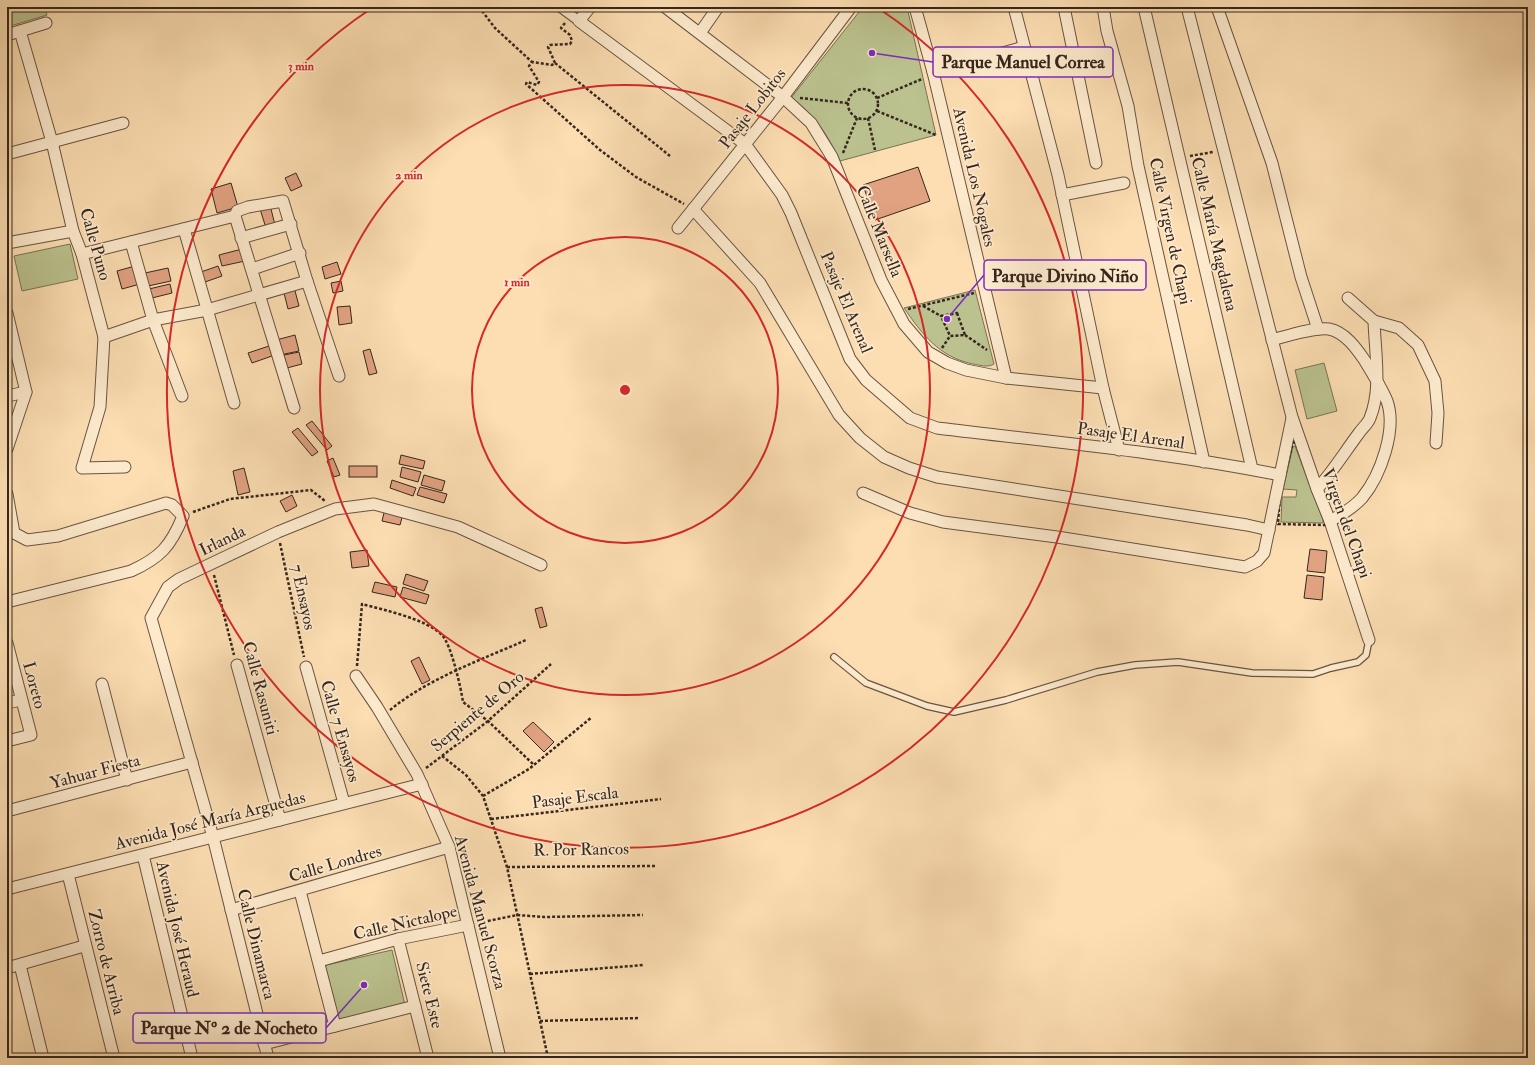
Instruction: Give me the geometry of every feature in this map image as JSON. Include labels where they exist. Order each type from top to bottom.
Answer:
[{"type":"street","points":[[560,7],[579,21],[590,7]]},
{"type":"street","name":"Calle Marsella","points":[[665,7],[783,97],[811,123],[832,157],[881,280],[904,324],[928,352],[947,363],[966,370],[1006,378],[1103,388]]},
{"type":"street","points":[[700,33],[718,7]]},
{"type":"street","name":"Pasaje Lobitos","points":[[678,228],[783,97],[850,7]]},
{"type":"street","name":"Avenida Los Nogales","points":[[915,7],[933,72],[948,141],[1006,378]]},
{"type":"street","points":[[1014,7],[1062,195],[1103,388],[1119,450]]},
{"type":"street","points":[[1064,7],[1096,163]]},
{"type":"street","name":"Calle Virgen de Chapi","points":[[1102,7],[1107,31],[1128,106],[1138,166],[1204,462]]},
{"type":"street","name":"Calle María Magdalena","points":[[1144,7],[1252,469]]},
{"type":"street","name":"Virgen del Chapi","points":[[1187,7],[1292,417],[1369,640]]},
{"type":"street","points":[[1217,7],[1272,163],[1301,277],[1318,330]]},
{"type":"street","name":"Pasaje El Arenal","points":[[579,21],[745,144],[782,195],[791,213],[850,359],[866,380],[910,418],[937,428],[1119,450],[1252,469],[1280,475]]},
{"type":"street","points":[[7,35],[46,23]]},
{"type":"street","name":"Calle Puno","points":[[20,31],[52,142],[73,232],[82,254],[104,337],[100,408],[82,468],[125,466]]},
{"type":"street","points":[[933,72],[1024,47]]},
{"type":"street","points":[[7,154],[123,123]]},
{"type":"street","points":[[1062,195],[1124,183]]},
{"type":"street","points":[[294,408],[252,269],[241,238],[235,216],[237,211],[248,207],[283,202],[300,253],[307,281],[339,376]]},
{"type":"street","points":[[693,209],[760,283],[839,415],[860,438],[884,457],[908,468],[937,477],[1248,525],[1269,530]]},
{"type":"street","points":[[82,254],[235,216]]},
{"type":"street","points":[[241,238],[291,224]]},
{"type":"street","points":[[184,229],[234,403]]},
{"type":"street","points":[[7,243],[73,232]]},
{"type":"street","points":[[131,242],[153,320],[182,396]]},
{"type":"street","points":[[252,269],[300,253]]},
{"type":"street","points":[[104,337],[153,320],[207,310],[307,281]]},
{"type":"street","points":[[1348,298],[1374,321],[1399,328],[1418,345],[1435,380],[1438,413],[1436,443]]},
{"type":"street","points":[[7,316],[26,392],[7,449]]},
{"type":"street","points":[[1317,489],[1336,467],[1359,432],[1370,420],[1375,399],[1376,379],[1374,321]]},
{"type":"street","points":[[1272,340],[1318,330],[1330,329],[1342,336],[1356,349],[1376,379],[1387,402],[1390,418],[1389,442],[1378,470],[1362,497],[1344,514],[1328,523]]},
{"type":"street","points":[[7,396],[26,392]]},
{"type":"street","points":[[863,493],[910,513],[943,522],[1057,537],[1246,566],[1258,561],[1264,553],[1292,417]]},
{"type":"street","points":[[7,494],[11,534],[27,540],[42,539],[94,526],[166,503],[172,505],[183,516],[177,531],[164,551],[150,563],[131,571],[7,602]]},
{"type":"street","name":"Irlanda","points":[[213,837],[151,618],[168,587],[179,579],[278,532],[335,509],[374,504],[458,527],[541,565]]},
{"type":"street","name":"Loreto","points":[[7,643],[31,735],[7,741]]},
{"type":"street","name":"Calle Rasuniti","points":[[237,664],[280,820]]},
{"type":"street","name":"Calle 7 Ensayos","points":[[306,667],[344,803]]},
{"type":"street","name":"Avenida Manuel Scorza","points":[[356,676],[417,774],[449,847],[500,1058]]},
{"type":"street","points":[[102,684],[126,780]]},
{"type":"street","points":[[7,703],[21,700]]},
{"type":"street","name":"Yahuar Fiesta","points":[[7,811],[192,762]]},
{"type":"street","name":"Avenida José María Arguedas","points":[[7,889],[422,784]]},
{"type":"street","name":"Calle Dinamarca","points":[[213,837],[268,1058]]},
{"type":"street","name":"Calle Londres","points":[[231,910],[449,847]]},
{"type":"street","name":"Avenida José Heraud","points":[[143,855],[192,1058]]},
{"type":"street","name":"Zorro de Arriba","points":[[68,874],[84,946],[114,1058]]},
{"type":"street","points":[[300,891],[335,1026]]},
{"type":"street","name":"Calle Nictalope","points":[[319,961],[398,940],[468,925]]},
{"type":"street","name":"Siete Este","points":[[398,940],[428,1058]]},
{"type":"street","points":[[7,968],[84,946]]},
{"type":"street","points":[[20,965],[43,1058]]},
{"type":"street","points":[[264,1044],[415,1006]]},
{"type":"lane","points":[[834,657],[866,682],[927,706],[954,712],[1006,700],[1097,672],[1135,665],[1178,662],[1252,673],[1313,674],[1358,662],[1366,655],[1369,640]]},
{"type":"path","points":[[479,7],[495,28],[532,62],[552,65],[555,63]]},
{"type":"path","points":[[561,28],[570,35],[572,41],[570,44],[550,45],[548,48],[555,63],[670,156]]},
{"type":"path","points":[[532,62],[529,66],[539,82],[537,85],[527,82],[526,84],[563,118],[600,150],[636,177],[693,209]]},
{"type":"path","points":[[877,98],[922,79]]},
{"type":"path","points":[[860,89],[870,91],[877,98],[877,111],[868,118],[857,118],[850,112],[848,103],[851,94],[860,89]]},
{"type":"path","points":[[783,97],[848,103]]},
{"type":"path","points":[[877,111],[948,141]]},
{"type":"path","points":[[841,158],[857,118]]},
{"type":"path","points":[[868,118],[875,150]]},
{"type":"path","points":[[1180,158],[1224,150]]},
{"type":"path","points":[[906,309],[974,293]]},
{"type":"path","points":[[922,305],[941,316],[950,336]]},
{"type":"path","points":[[941,316],[957,313],[965,335],[987,350]]},
{"type":"path","points":[[950,336],[965,335]]},
{"type":"path","points":[[942,349],[950,336]]},
{"type":"path","points":[[1293,442],[1296,443],[1328,523],[1278,524],[1280,493],[1293,442]]},
{"type":"path","points":[[183,516],[230,498],[311,490],[335,509]]},
{"type":"path","name":"7 Ensayos","points":[[278,532],[306,667]]},
{"type":"path","name":"Calle Rasuniti","points":[[211,565],[237,664]]},
{"type":"path","points":[[356,676],[362,604],[416,620],[442,635],[457,671],[464,702],[488,721],[534,765]]},
{"type":"path","points":[[382,716],[403,699],[457,671],[526,640]]},
{"type":"path","name":"Serpiente de Oro","points":[[417,774],[488,721],[551,664]]},
{"type":"path","points":[[484,796],[534,765],[592,717]]},
{"type":"path","points":[[442,756],[466,775],[484,796],[507,867],[548,1058]]},
{"type":"path","name":"Pasaje Escala","points":[[491,819],[661,799]]},
{"type":"path","name":"R. Por Rancos","points":[[507,867],[656,866]]},
{"type":"path","name":"Calle Nictalope","points":[[468,925],[517,915],[544,917],[643,915]]},
{"type":"path","points":[[530,974],[644,965]]},
{"type":"path","points":[[540,1021],[640,1018]]},
{"type":"green space","points":[[7,7],[45,7],[47,15],[7,27]]},
{"type":"green space","points":[[863,7],[907,7],[936,135],[840,161],[820,126],[800,105],[791,98]]},
{"type":"green space","points":[[70,244],[78,279],[22,291],[14,256]]},
{"type":"green space","points":[[975,290],[994,364],[989,366],[961,361],[941,350],[932,343],[904,308]]},
{"type":"green space","points":[[1324,363],[1337,411],[1307,419],[1295,370]]},
{"type":"green space","points":[[1295,446],[1323,523],[1281,522],[1282,497],[1296,497],[1297,490],[1283,489],[1293,447]]},
{"type":"green space","points":[[392,950],[405,1005],[338,1023],[322,966]]},
{"type":"building","points":[[918,167],[930,201],[875,220],[863,185]]},
{"type":"building","points":[[296,173],[302,186],[291,191],[285,178]]},
{"type":"building","points":[[231,183],[238,207],[217,213],[211,189]]},
{"type":"building","points":[[270,205],[275,225],[266,228],[260,209]]},
{"type":"building","points":[[242,249],[245,261],[222,266],[219,255]]},
{"type":"building","points":[[337,262],[341,274],[325,279],[322,267]]},
{"type":"building","points":[[135,266],[140,284],[122,289],[117,271]]},
{"type":"building","points":[[218,266],[222,276],[205,282],[201,272]]},
{"type":"building","points":[[168,268],[171,281],[148,286],[145,273]]},
{"type":"building","points":[[341,281],[343,291],[333,293],[331,283]]},
{"type":"building","points":[[170,284],[172,293],[152,298],[149,289]]},
{"type":"building","points":[[294,287],[299,306],[288,309],[283,289]]},
{"type":"building","points":[[350,306],[352,323],[339,325],[337,307]]},
{"type":"building","points":[[295,335],[299,351],[280,355],[276,340]]},
{"type":"building","points":[[269,346],[272,356],[252,363],[248,353]]},
{"type":"building","points":[[370,349],[377,373],[369,375],[363,351]]},
{"type":"building","points":[[299,352],[302,364],[287,368],[284,355]]},
{"type":"building","points":[[312,421],[332,446],[327,450],[306,425]]},
{"type":"building","points":[[298,428],[318,452],[312,456],[292,432]]},
{"type":"building","points":[[401,455],[425,461],[423,469],[399,464]]},
{"type":"building","points":[[333,458],[340,475],[334,477],[327,461]]},
{"type":"building","points":[[349,466],[377,466],[377,477],[349,477]]},
{"type":"building","points":[[402,467],[421,472],[418,482],[400,477]]},
{"type":"building","points":[[244,468],[250,492],[238,495],[233,471]]},
{"type":"building","points":[[424,475],[445,481],[442,491],[421,485]]},
{"type":"building","points":[[392,480],[416,488],[413,496],[390,488]]},
{"type":"building","points":[[420,487],[447,494],[444,503],[417,495]]},
{"type":"building","points":[[292,495],[297,506],[286,512],[280,501]]},
{"type":"building","points":[[385,509],[403,514],[400,525],[382,521]]},
{"type":"building","points":[[1310,549],[1327,551],[1325,573],[1307,571]]},
{"type":"building","points":[[367,550],[369,566],[352,568],[350,552]]},
{"type":"building","points":[[406,574],[428,581],[424,591],[403,584]]},
{"type":"building","points":[[1307,575],[1324,577],[1322,600],[1304,598]]},
{"type":"building","points":[[375,582],[397,587],[395,597],[372,592]]},
{"type":"building","points":[[403,587],[429,595],[426,604],[400,597]]},
{"type":"building","points":[[542,607],[547,626],[540,628],[535,609]]},
{"type":"building","points":[[419,657],[430,680],[422,684],[411,661]]},
{"type":"building","points":[[533,722],[554,742],[544,752],[523,731]]},
{"type":"place","name":"Parque Manuel Correa","points":[[872,53]]},
{"type":"place","name":"Parque Divino Niño","points":[[947,319]]},
{"type":"place","name":"Parque Nº 2 de Nocheto","points":[[364,985]]}]
